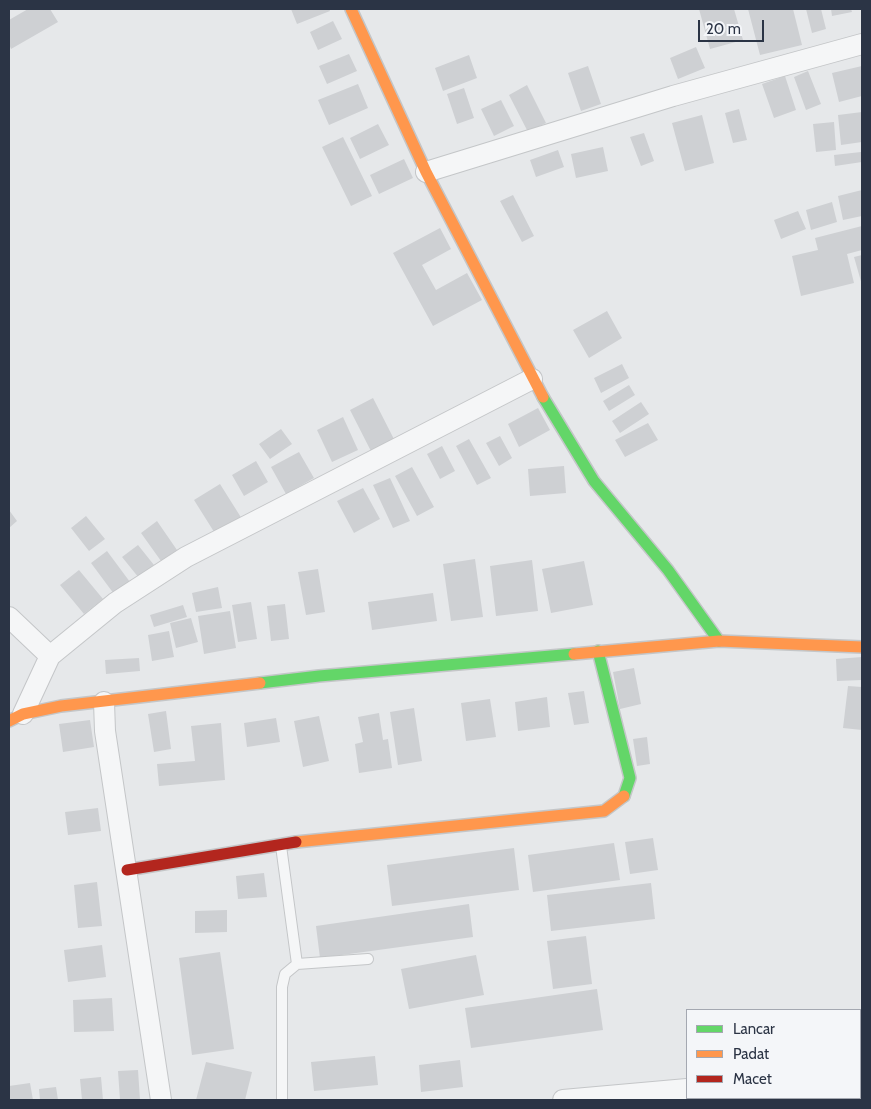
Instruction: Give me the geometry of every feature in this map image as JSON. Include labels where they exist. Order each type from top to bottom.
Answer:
[{"type":"street","points":[[351,9],[426,172],[532,379],[564,434],[594,481],[678,583],[719,641]]},
{"type":"street","points":[[426,172],[673,96],[862,44]]},
{"type":"street","points":[[16,718],[50,656],[115,603],[186,557],[532,379]]},
{"type":"street","points":[[9,617],[50,656]]},
{"type":"street","points":[[16,718],[61,706],[319,676],[598,651],[719,641],[862,647]]},
{"type":"street","points":[[126,870],[281,844],[604,810],[623,798],[630,778],[598,651]]},
{"type":"street","points":[[104,702],[105,731],[161,1100]]},
{"type":"street","points":[[563,1100],[686,1089]]},
{"type":"lane","points":[[281,844],[297,964]]},
{"type":"lane","points":[[282,1100],[282,987],[285,974],[297,964],[368,958]]},
{"type":"building","points":[[28,9],[50,9],[58,22],[11,49],[9,44],[9,20]]},
{"type":"building","points":[[291,9],[329,9],[330,11],[297,24]]},
{"type":"building","points":[[699,9],[734,9],[743,40],[710,49]]},
{"type":"building","points":[[748,9],[793,9],[802,45],[760,55]]},
{"type":"building","points":[[806,9],[821,9],[826,29],[812,33]]},
{"type":"building","points":[[831,9],[851,9],[852,12],[832,16]]},
{"type":"building","points":[[333,21],[342,39],[318,50],[310,32]]},
{"type":"building","points":[[696,47],[705,68],[678,79],[670,58]]},
{"type":"building","points":[[349,54],[357,71],[327,84],[319,66]]},
{"type":"building","points":[[469,55],[477,78],[443,91],[435,68]]},
{"type":"building","points":[[588,66],[601,104],[581,111],[568,73]]},
{"type":"building","points":[[862,66],[862,96],[839,102],[832,73]]},
{"type":"building","points":[[808,71],[821,104],[806,110],[794,77]]},
{"type":"building","points":[[785,76],[796,110],[774,118],[762,84]]},
{"type":"building","points":[[358,84],[368,108],[329,125],[318,100]]},
{"type":"building","points":[[527,85],[546,123],[528,132],[509,95]]},
{"type":"building","points":[[464,88],[474,118],[457,124],[447,94]]},
{"type":"building","points":[[501,100],[514,126],[494,136],[481,109]]},
{"type":"building","points":[[739,109],[747,140],[733,143],[725,113]]},
{"type":"building","points":[[862,112],[862,142],[841,145],[838,115]]},
{"type":"building","points":[[702,115],[714,163],[685,171],[672,123]]},
{"type":"building","points":[[834,122],[836,150],[816,152],[813,124]]},
{"type":"building","points":[[378,124],[389,145],[360,159],[350,138]]},
{"type":"building","points":[[644,133],[654,161],[641,166],[630,137]]},
{"type":"building","points":[[343,137],[372,196],[351,206],[322,147]]},
{"type":"building","points":[[603,147],[608,171],[576,178],[571,154]]},
{"type":"building","points":[[558,150],[564,167],[536,177],[530,160]]},
{"type":"building","points":[[861,152],[862,162],[835,166],[834,155]]},
{"type":"building","points":[[404,159],[413,178],[379,194],[370,175]]},
{"type":"building","points":[[862,190],[862,216],[843,220],[838,196]]},
{"type":"building","points":[[513,195],[534,236],[522,242],[500,201]]},
{"type":"building","points":[[832,202],[837,222],[811,230],[806,210]]},
{"type":"building","points":[[798,211],[806,229],[781,239],[774,220]]},
{"type":"building","points":[[862,226],[862,250],[847,254],[854,283],[801,296],[792,256],[818,250],[815,238]]},
{"type":"building","points":[[440,228],[451,249],[422,265],[436,290],[467,273],[482,300],[433,326],[393,253]]},
{"type":"building","points":[[862,255],[862,285],[854,257]]},
{"type":"building","points":[[607,311],[622,338],[589,358],[573,330]]},
{"type":"building","points":[[622,364],[629,378],[601,393],[594,378]]},
{"type":"building","points":[[629,385],[635,395],[609,411],[603,401]]},
{"type":"building","points":[[373,398],[397,445],[374,457],[350,410]]},
{"type":"building","points":[[641,402],[649,414],[620,433],[612,421]]},
{"type":"building","points":[[538,408],[550,430],[519,447],[508,424]]},
{"type":"building","points":[[343,417],[358,450],[332,462],[317,430]]},
{"type":"building","points":[[648,423],[658,440],[625,457],[615,440]]},
{"type":"building","points":[[281,429],[292,444],[270,459],[259,444]]},
{"type":"building","points":[[500,436],[512,458],[499,466],[486,443]]},
{"type":"building","points":[[469,439],[491,478],[477,485],[456,446]]},
{"type":"building","points":[[442,446],[455,471],[440,479],[427,454]]},
{"type":"building","points":[[299,452],[314,478],[286,494],[271,467]]},
{"type":"building","points":[[256,461],[268,482],[244,496],[232,475]]},
{"type":"building","points":[[564,466],[566,493],[530,496],[528,469]]},
{"type":"building","points":[[412,467],[434,507],[417,516],[395,476]]},
{"type":"building","points":[[390,478],[410,521],[393,528],[373,485]]},
{"type":"building","points":[[220,484],[242,519],[216,535],[194,500]]},
{"type":"building","points":[[363,488],[380,519],[354,533],[337,501]]},
{"type":"building","points":[[9,510],[17,521],[9,528]]},
{"type":"building","points":[[86,516],[105,539],[89,551],[71,528]]},
{"type":"building","points":[[157,521],[177,550],[161,561],[141,533]]},
{"type":"building","points":[[138,545],[154,565],[139,578],[122,557]]},
{"type":"building","points":[[107,551],[130,582],[114,594],[91,563]]},
{"type":"building","points":[[475,559],[483,617],[451,621],[443,564]]},
{"type":"building","points":[[532,560],[538,611],[496,616],[490,566]]},
{"type":"building","points":[[584,561],[593,605],[551,613],[542,569]]},
{"type":"building","points":[[318,569],[325,612],[306,615],[298,572]]},
{"type":"building","points":[[79,570],[103,599],[84,614],[60,585]]},
{"type":"building","points":[[218,587],[222,608],[196,612],[192,593]]},
{"type":"building","points":[[433,593],[437,621],[372,630],[368,602]]},
{"type":"building","points":[[251,602],[257,639],[238,642],[232,605]]},
{"type":"building","points":[[285,604],[289,639],[271,641],[267,606]]},
{"type":"building","points":[[183,605],[187,617],[154,627],[150,615]]},
{"type":"building","points":[[230,611],[236,648],[204,654],[198,616]]},
{"type":"building","points":[[191,618],[198,642],[176,648],[170,623]]},
{"type":"building","points":[[169,631],[174,657],[152,661],[148,635]]},
{"type":"building","points":[[862,657],[862,680],[837,681],[836,659]]},
{"type":"building","points":[[139,658],[140,671],[106,674],[105,660]]},
{"type":"building","points":[[634,668],[641,704],[620,709],[613,672]]},
{"type":"building","points":[[848,686],[862,687],[862,730],[843,728]]},
{"type":"building","points":[[584,691],[589,723],[574,725],[568,693]]},
{"type":"building","points":[[547,697],[550,727],[518,731],[515,702]]},
{"type":"building","points":[[490,699],[496,737],[466,741],[461,703]]},
{"type":"building","points":[[414,708],[422,761],[398,765],[390,712]]},
{"type":"building","points":[[166,711],[171,749],[154,752],[148,714]]},
{"type":"building","points":[[379,713],[383,740],[388,739],[392,768],[359,773],[355,744],[363,742],[358,717]]},
{"type":"building","points":[[319,716],[329,761],[303,767],[294,721]]},
{"type":"building","points":[[276,718],[280,742],[247,747],[244,723]]},
{"type":"building","points":[[90,720],[94,747],[63,752],[59,724]]},
{"type":"building","points":[[221,723],[225,780],[159,786],[157,764],[195,761],[191,726]]},
{"type":"building","points":[[647,737],[650,764],[637,766],[633,739]]},
{"type":"building","points":[[98,808],[101,831],[68,835],[65,812]]},
{"type":"building","points":[[653,838],[658,870],[630,874],[625,842]]},
{"type":"building","points":[[614,843],[620,880],[533,892],[528,855]]},
{"type":"building","points":[[514,848],[519,890],[392,906],[387,865]]},
{"type":"building","points":[[264,873],[267,897],[238,899],[236,876]]},
{"type":"building","points":[[97,882],[102,926],[78,928],[74,885]]},
{"type":"building","points":[[651,883],[655,919],[551,931],[547,895]]},
{"type":"building","points":[[469,904],[473,937],[320,958],[316,926]]},
{"type":"building","points":[[227,910],[227,932],[195,933],[195,911]]},
{"type":"building","points":[[586,936],[592,984],[553,989],[547,941]]},
{"type":"building","points":[[102,945],[106,977],[68,982],[64,950]]},
{"type":"building","points":[[220,952],[234,1049],[192,1055],[179,958]]},
{"type":"building","points":[[476,955],[484,995],[409,1009],[401,969]]},
{"type":"building","points":[[597,989],[603,1030],[471,1048],[465,1008]]},
{"type":"building","points":[[112,998],[114,1031],[74,1032],[73,1000]]},
{"type":"building","points":[[375,1056],[378,1085],[314,1091],[311,1062]]},
{"type":"building","points":[[460,1060],[463,1087],[421,1092],[419,1065]]},
{"type":"building","points":[[206,1062],[252,1072],[245,1100],[196,1100]]},
{"type":"building","points":[[138,1070],[140,1100],[120,1100],[118,1071]]},
{"type":"building","points":[[101,1077],[103,1100],[82,1100],[80,1079]]},
{"type":"building","points":[[30,1083],[33,1100],[9,1100],[9,1086]]},
{"type":"building","points":[[56,1087],[58,1100],[40,1100],[39,1089]]},
{"type":"building","points":[[861,1097],[862,1100],[843,1100],[861,1099]]},
{"type":"building","points":[[812,1099],[838,1099],[838,1100]]},
{"type":"traffic: fast","points":[[543,397],[594,481],[668,570],[719,641]]},
{"type":"traffic: fast","points":[[598,651],[630,778],[624,796]]},
{"type":"traffic: fast","points":[[260,683],[319,676],[574,654]]},
{"type":"traffic: slow","points":[[351,9],[426,172],[543,397]]},
{"type":"traffic: slow","points":[[574,654],[719,641],[862,647]]},
{"type":"traffic: slow","points":[[9,721],[23,714],[61,706],[260,683]]},
{"type":"traffic: slow","points":[[296,842],[604,811],[624,796]]},
{"type":"traffic: jam","points":[[127,870],[296,842]]}]
